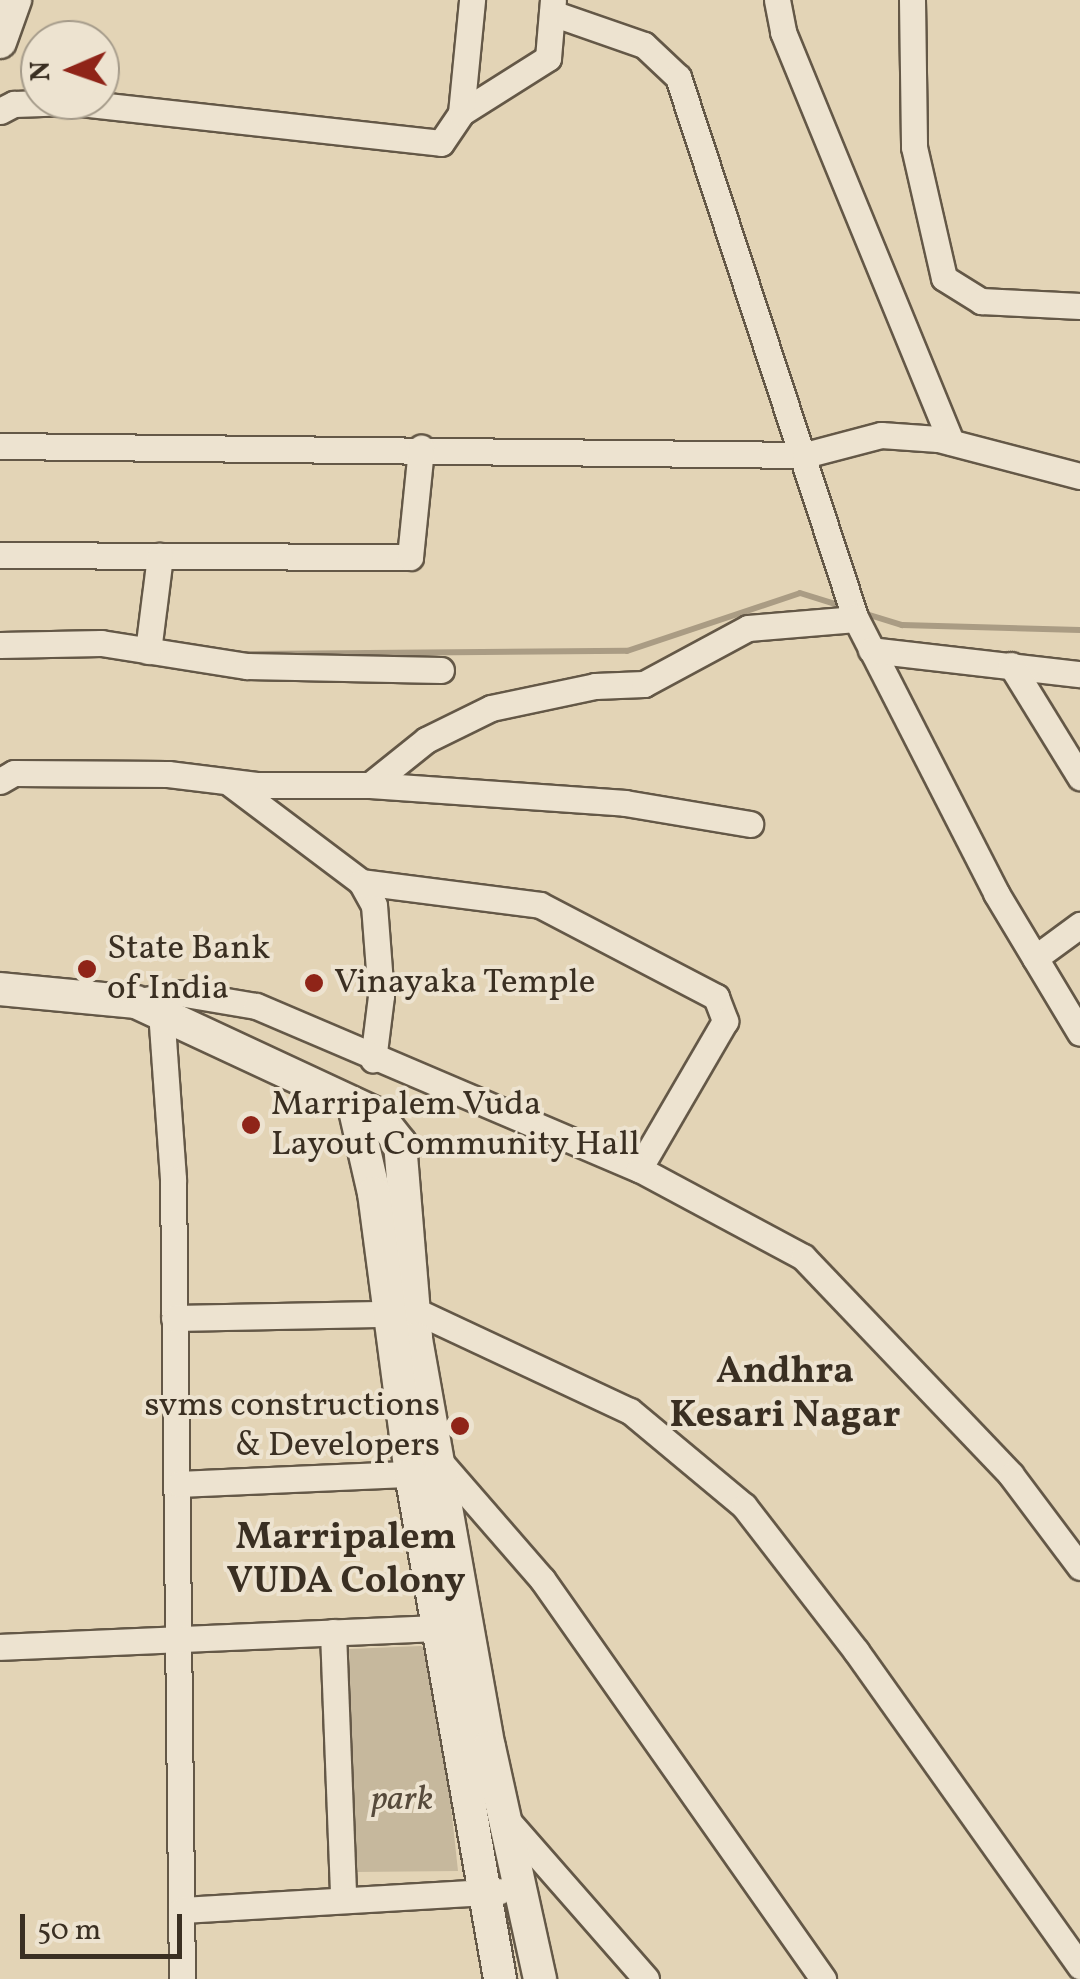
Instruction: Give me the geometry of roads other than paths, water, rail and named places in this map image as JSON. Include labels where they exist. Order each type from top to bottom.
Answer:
[{"type":"street","points":[[0,42],[14,0]]},
{"type":"street","points":[[461,112],[472,0]]},
{"type":"street","points":[[777,0],[788,44],[951,442]]},
{"type":"street","points":[[912,0],[914,147],[944,278],[980,301],[1080,306]]},
{"type":"street","points":[[0,111],[14,104],[71,102],[441,142],[461,112],[548,58],[553,7],[644,45],[678,77],[805,454],[853,612],[1035,958],[1080,1033]]},
{"type":"street","points":[[0,446],[805,454],[881,436],[951,442],[1080,476]]},
{"type":"street","points":[[0,554],[410,557],[421,448]]},
{"type":"street","points":[[148,651],[160,556]]},
{"type":"street","points":[[370,785],[426,740],[491,708],[595,686],[644,684],[748,628],[853,612]]},
{"type":"street","points":[[0,645],[101,643],[247,666],[441,670]]},
{"type":"street","points":[[872,650],[1080,674]]},
{"type":"street","points":[[1010,665],[1080,778]]},
{"type":"street","points":[[0,781],[14,773],[370,785],[625,803],[750,824]]},
{"type":"street","points":[[225,781],[361,882],[374,905],[381,996],[373,1060]]},
{"type":"street","points":[[361,882],[540,905],[716,997],[725,1021],[639,1170]]},
{"type":"street","points":[[1035,958],[1080,924]]},
{"type":"street","points":[[0,989],[148,1006],[378,1115],[400,1143],[402,1312],[452,1627],[503,1891],[540,1979]]},
{"type":"street","points":[[148,1006],[180,994],[256,1006],[373,1060],[639,1170],[802,1257],[1011,1475],[1080,1567]]},
{"type":"street","points":[[148,1006],[173,1180],[182,1638],[182,1979]]},
{"type":"street","points":[[174,1318],[402,1312],[630,1411],[744,1506],[856,1651],[1080,1966]]},
{"type":"street","points":[[178,1484],[426,1468],[542,1579],[823,1979]]},
{"type":"street","points":[[0,1647],[452,1627]]},
{"type":"street","points":[[452,1627],[507,1820],[500,1979]]},
{"type":"street","points":[[334,1632],[343,1896]]},
{"type":"street","points":[[507,1820],[646,1979]]},
{"type":"street","points":[[182,1910],[343,1896],[503,1891]]},
{"type":"waterway","points":[[246,654],[627,651],[800,593],[842,606]]},
{"type":"waterway","points":[[863,613],[902,625],[1080,630]]},
{"type":"place","name":"State Bank of India","points":[[87,969]]},
{"type":"place","name":"Vinayaka Temple","points":[[314,983]]},
{"type":"place","name":"Marripalem Vuda Layout Community Hall","points":[[251,1125]]},
{"type":"place","name":"svms constructions & Developers","points":[[460,1426]]},
{"type":"district","name":"Andhra Kesari Nagar","points":[[785,1395]]},
{"type":"district","name":"Marripalem VUDA Colony","points":[[346,1561]]},
{"type":"park label","name":"park","points":[[402,1800]]}]
